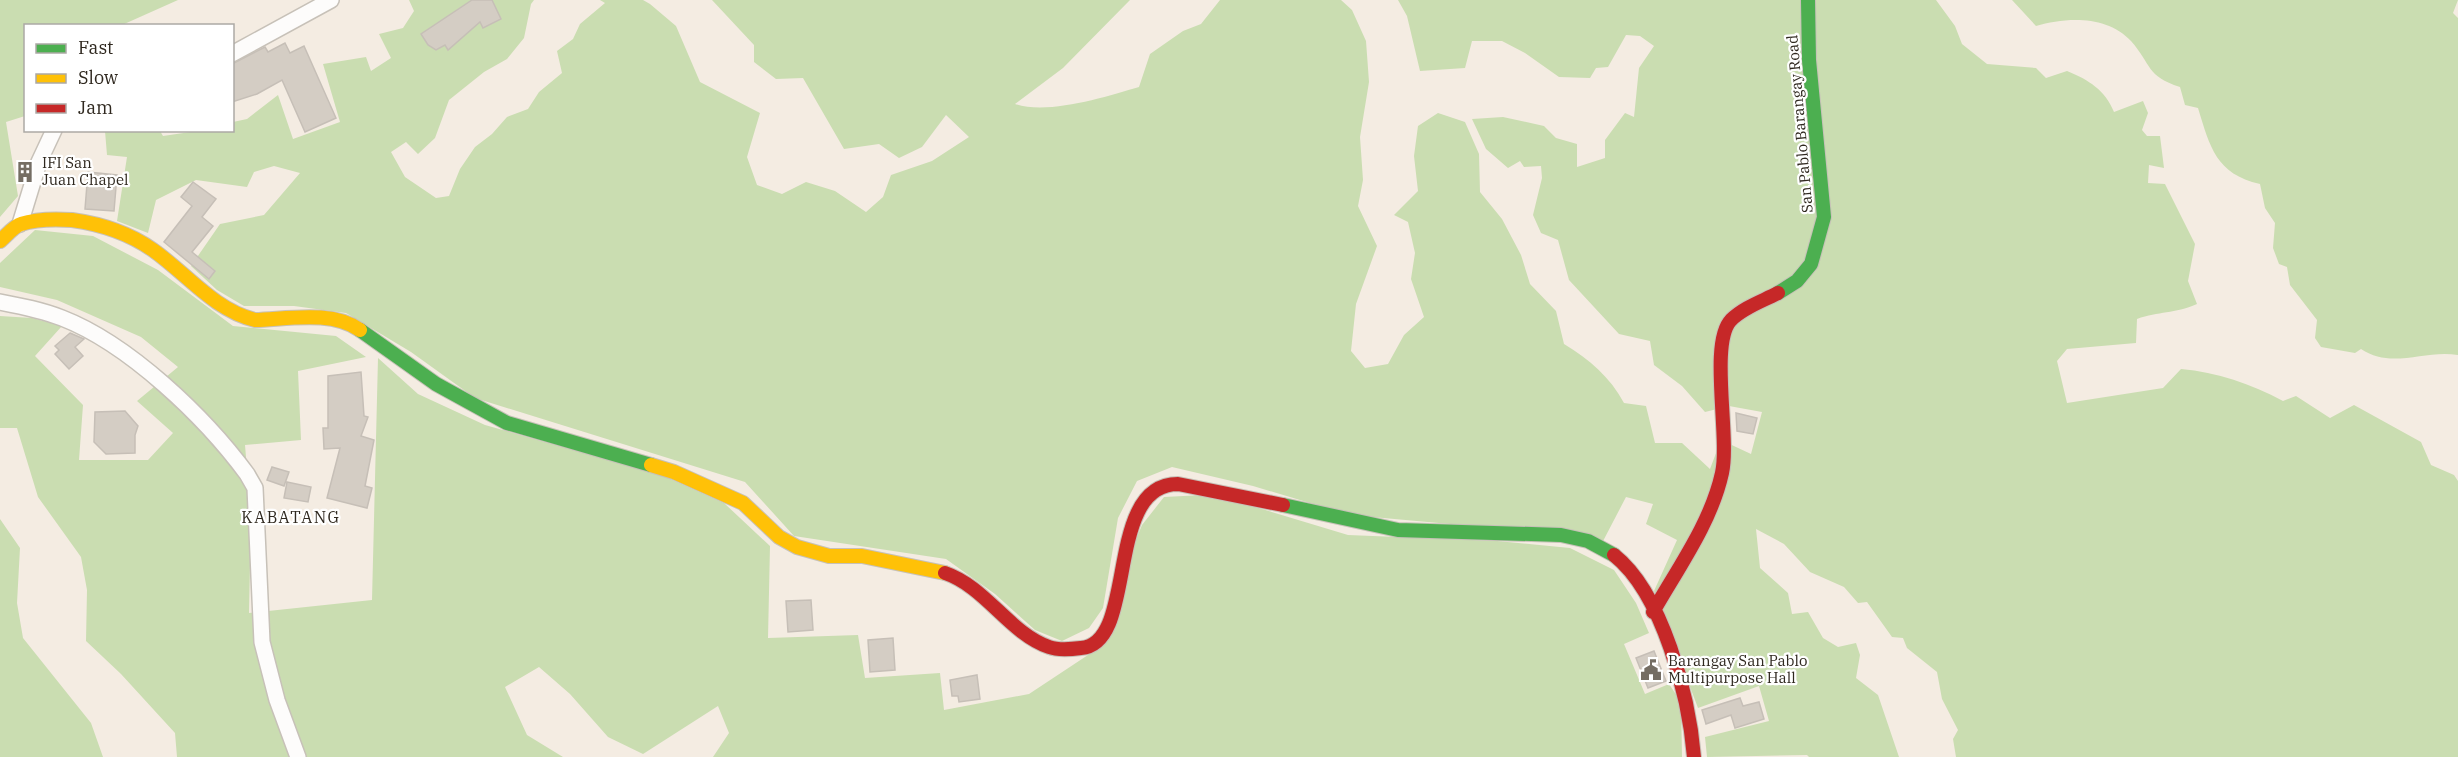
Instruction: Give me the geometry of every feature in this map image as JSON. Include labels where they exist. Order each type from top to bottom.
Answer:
[{"type":"street","points":[[234,53],[330,0]]},
{"type":"street","name":"San Pablo Barangay Road","points":[[1653,612],[1709,508],[1721,479],[1725,457],[1721,346],[1726,325],[1741,311],[1796,284],[1807,272],[1820,239],[1824,217],[1809,60],[1808,0]]},
{"type":"street","points":[[0,241],[20,224],[39,162],[53,132]]},
{"type":"street","points":[[20,224],[59,219],[96,223],[125,234],[160,255],[223,307],[243,317],[255,320],[331,318],[351,323],[436,384],[507,423],[592,446],[674,472],[743,503],[779,537],[796,547],[829,556],[862,556],[948,574],[977,591],[1009,622],[1050,648],[1073,649],[1097,643],[1108,626],[1135,519],[1144,501],[1154,491],[1167,484],[1262,500],[1360,524],[1418,532],[1559,535],[1583,540],[1603,548],[1629,569],[1653,612],[1677,667],[1688,703],[1694,757]]},
{"type":"street","points":[[0,302],[64,319],[136,362],[175,396],[247,474],[255,488],[262,642],[277,700],[298,757]]},
{"type":"green space","points":[[0,0],[178,0],[124,24],[24,24],[24,116],[6,122],[18,196],[0,217]]},
{"type":"green space","points":[[409,0],[534,0],[531,4],[524,38],[507,59],[484,72],[449,100],[435,138],[418,154],[406,142],[391,152],[405,177],[436,198],[449,196],[460,169],[475,147],[492,134],[507,117],[528,109],[539,92],[562,73],[557,51],[573,39],[580,24],[605,3],[600,0],[643,0],[676,26],[700,82],[760,113],[747,157],[757,185],[782,194],[806,182],[835,191],[866,212],[883,197],[891,175],[932,161],[969,137],[946,115],[922,147],[899,158],[879,144],[844,149],[803,78],[776,79],[754,62],[754,45],[712,0],[1130,0],[1063,68],[1015,104],[1044,107],[1077,103],[1139,87],[1150,54],[1183,31],[1201,24],[1220,0],[1341,0],[1352,10],[1366,41],[1369,82],[1360,137],[1363,180],[1358,206],[1377,246],[1356,304],[1351,351],[1365,368],[1388,364],[1404,335],[1424,317],[1411,279],[1415,253],[1408,222],[1394,215],[1418,191],[1414,156],[1418,126],[1438,113],[1465,122],[1479,154],[1480,192],[1502,219],[1521,255],[1530,284],[1556,311],[1564,344],[1598,370],[1624,403],[1646,406],[1655,443],[1682,443],[1710,469],[1721,440],[1751,454],[1762,412],[1729,406],[1705,412],[1682,386],[1654,365],[1650,341],[1619,334],[1569,280],[1558,240],[1541,233],[1533,215],[1542,178],[1541,166],[1524,167],[1520,161],[1508,168],[1486,149],[1472,119],[1503,117],[1544,126],[1556,138],[1577,144],[1577,167],[1605,158],[1605,140],[1625,113],[1634,117],[1639,68],[1654,46],[1640,36],[1626,35],[1608,67],[1596,68],[1590,78],[1559,77],[1525,53],[1502,41],[1472,41],[1465,68],[1420,71],[1407,16],[1398,0],[1936,0],[1955,26],[1962,44],[1987,64],[2036,68],[2046,78],[2067,71],[2082,78],[2101,92],[2114,112],[2143,101],[2148,113],[2142,130],[2147,136],[2160,136],[2164,168],[2149,165],[2148,183],[2165,184],[2195,244],[2188,281],[2197,304],[2137,319],[2136,343],[2067,349],[2057,361],[2067,403],[2163,388],[2181,369],[2208,373],[2246,384],[2283,401],[2296,396],[2330,418],[2354,405],[2421,442],[2431,465],[2454,475],[2458,481],[2458,757],[1956,757],[1953,739],[1958,730],[1942,699],[1937,672],[1907,648],[1903,638],[1892,637],[1867,602],[1858,603],[1844,587],[1810,572],[1784,544],[1756,529],[1760,568],[1788,593],[1792,614],[1808,612],[1823,638],[1838,647],[1856,643],[1860,655],[1856,678],[1878,695],[1899,757],[1809,757],[1807,755],[1707,757],[1705,737],[1769,721],[1759,686],[1698,708],[1654,591],[1677,540],[1646,524],[1653,504],[1626,497],[1601,545],[1450,524],[1350,515],[1253,486],[1172,467],[1137,481],[1118,518],[1103,608],[1089,628],[1062,641],[1035,630],[995,594],[946,559],[794,536],[745,482],[475,398],[411,352],[346,313],[294,306],[244,306],[217,290],[191,266],[220,224],[264,215],[300,173],[274,166],[254,172],[247,187],[196,180],[156,200],[148,233],[117,221],[127,157],[107,155],[105,132],[161,132],[163,136],[190,132],[234,132],[234,122],[247,119],[278,95],[293,139],[340,122],[323,64],[366,57],[371,71],[391,58],[379,34],[403,28],[414,11]]},
{"type":"green space","points":[[2012,0],[2458,0],[2453,13],[2458,18],[2458,355],[2433,354],[2397,359],[2373,355],[2361,349],[2355,353],[2321,347],[2315,338],[2317,320],[2290,285],[2287,267],[2279,264],[2273,248],[2275,223],[2265,208],[2260,184],[2233,173],[2224,166],[2211,147],[2198,108],[2185,105],[2180,87],[2155,74],[2131,41],[2110,26],[2086,20],[2073,20],[2036,26]]},
{"type":"green space","points":[[35,230],[93,236],[158,270],[233,326],[336,336],[366,357],[298,371],[301,440],[245,445],[251,517],[249,613],[372,600],[378,358],[418,394],[485,425],[664,476],[724,503],[770,546],[768,638],[858,635],[865,678],[940,673],[944,710],[1029,694],[1088,655],[1142,525],[1164,497],[1203,495],[1252,506],[1348,535],[1497,541],[1570,548],[1614,570],[1636,603],[1649,633],[1624,644],[1645,694],[1669,684],[1681,702],[1682,757],[713,757],[729,733],[718,706],[643,754],[608,737],[570,694],[539,667],[505,687],[527,735],[563,757],[177,757],[175,733],[121,674],[86,641],[87,590],[81,557],[38,497],[17,428],[0,428],[0,316],[32,318],[62,326],[35,356],[83,405],[79,460],[148,460],[173,433],[137,401],[178,367],[141,337],[57,300],[0,287],[0,263]]},
{"type":"green space","points":[[0,519],[20,548],[17,603],[23,638],[91,723],[103,757],[0,757]]},
{"type":"building","points":[[472,0],[492,0],[501,19],[483,28],[480,22],[448,50],[445,45],[436,50],[428,45],[421,34]]},
{"type":"building","points":[[285,43],[290,53],[304,46],[336,118],[305,132],[282,80],[257,94],[234,101],[234,63],[265,47],[268,52]]},
{"type":"building","points":[[88,172],[117,175],[114,211],[85,209]]},
{"type":"building","points":[[193,182],[216,199],[202,217],[213,226],[192,252],[215,271],[209,279],[164,242],[192,206],[181,197]]},
{"type":"building","points":[[70,333],[84,339],[75,347],[83,356],[69,369],[55,354],[59,350],[55,346]]},
{"type":"building","points":[[361,372],[364,416],[368,417],[361,436],[374,440],[365,486],[372,488],[367,508],[327,498],[340,448],[324,449],[323,428],[328,428],[328,376]]},
{"type":"building","points":[[125,411],[138,426],[135,435],[135,453],[106,454],[94,442],[95,412]]},
{"type":"building","points":[[1736,413],[1757,418],[1753,434],[1737,431]]},
{"type":"building","points":[[272,467],[289,472],[284,486],[267,480]]},
{"type":"building","points":[[287,482],[311,487],[308,502],[284,498]]},
{"type":"building","points":[[811,600],[813,630],[788,632],[786,601]]},
{"type":"building","points":[[893,638],[895,670],[870,672],[868,640]]},
{"type":"building","name":"Barangay San Pablo Multipurpose Hall","points":[[1654,651],[1666,681],[1648,688],[1636,658]]},
{"type":"building","points":[[977,675],[980,699],[959,702],[958,696],[952,696],[950,680]]},
{"type":"building","points":[[1740,698],[1743,706],[1759,702],[1764,719],[1735,728],[1731,715],[1706,724],[1702,710]]},
{"type":"traffic: fast","points":[[1778,293],[1797,281],[1811,264],[1824,217],[1809,60],[1808,0]]},
{"type":"traffic: fast","points":[[360,330],[436,384],[507,423],[651,465]]},
{"type":"traffic: fast","points":[[1283,505],[1398,530],[1561,535],[1588,541],[1614,555]]},
{"type":"traffic: slow","points":[[0,241],[18,225],[33,221],[72,220],[94,224],[114,230],[144,244],[214,300],[240,315],[255,320],[295,317],[323,318],[349,324],[360,330]]},
{"type":"traffic: slow","points":[[651,465],[674,472],[743,503],[779,537],[797,547],[829,556],[862,556],[945,573]]},
{"type":"traffic: jam","points":[[1653,612],[1702,527],[1717,492],[1722,473],[1724,437],[1721,349],[1725,332],[1736,315],[1778,293]]},
{"type":"traffic: jam","points":[[945,573],[973,588],[1022,632],[1035,640],[1052,648],[1081,648],[1099,640],[1110,621],[1130,535],[1139,509],[1155,491],[1178,484],[1283,505]]},
{"type":"traffic: jam","points":[[1614,555],[1631,572],[1660,620],[1679,677],[1694,757]]},
{"type":"place","name":"IFI San Juan Chapel","points":[[25,172]]},
{"type":"place","name":"Barangay San Pablo Multipurpose Hall","points":[[1651,670]]},
{"type":"district","name":"KABATANG","points":[[291,517]]}]
